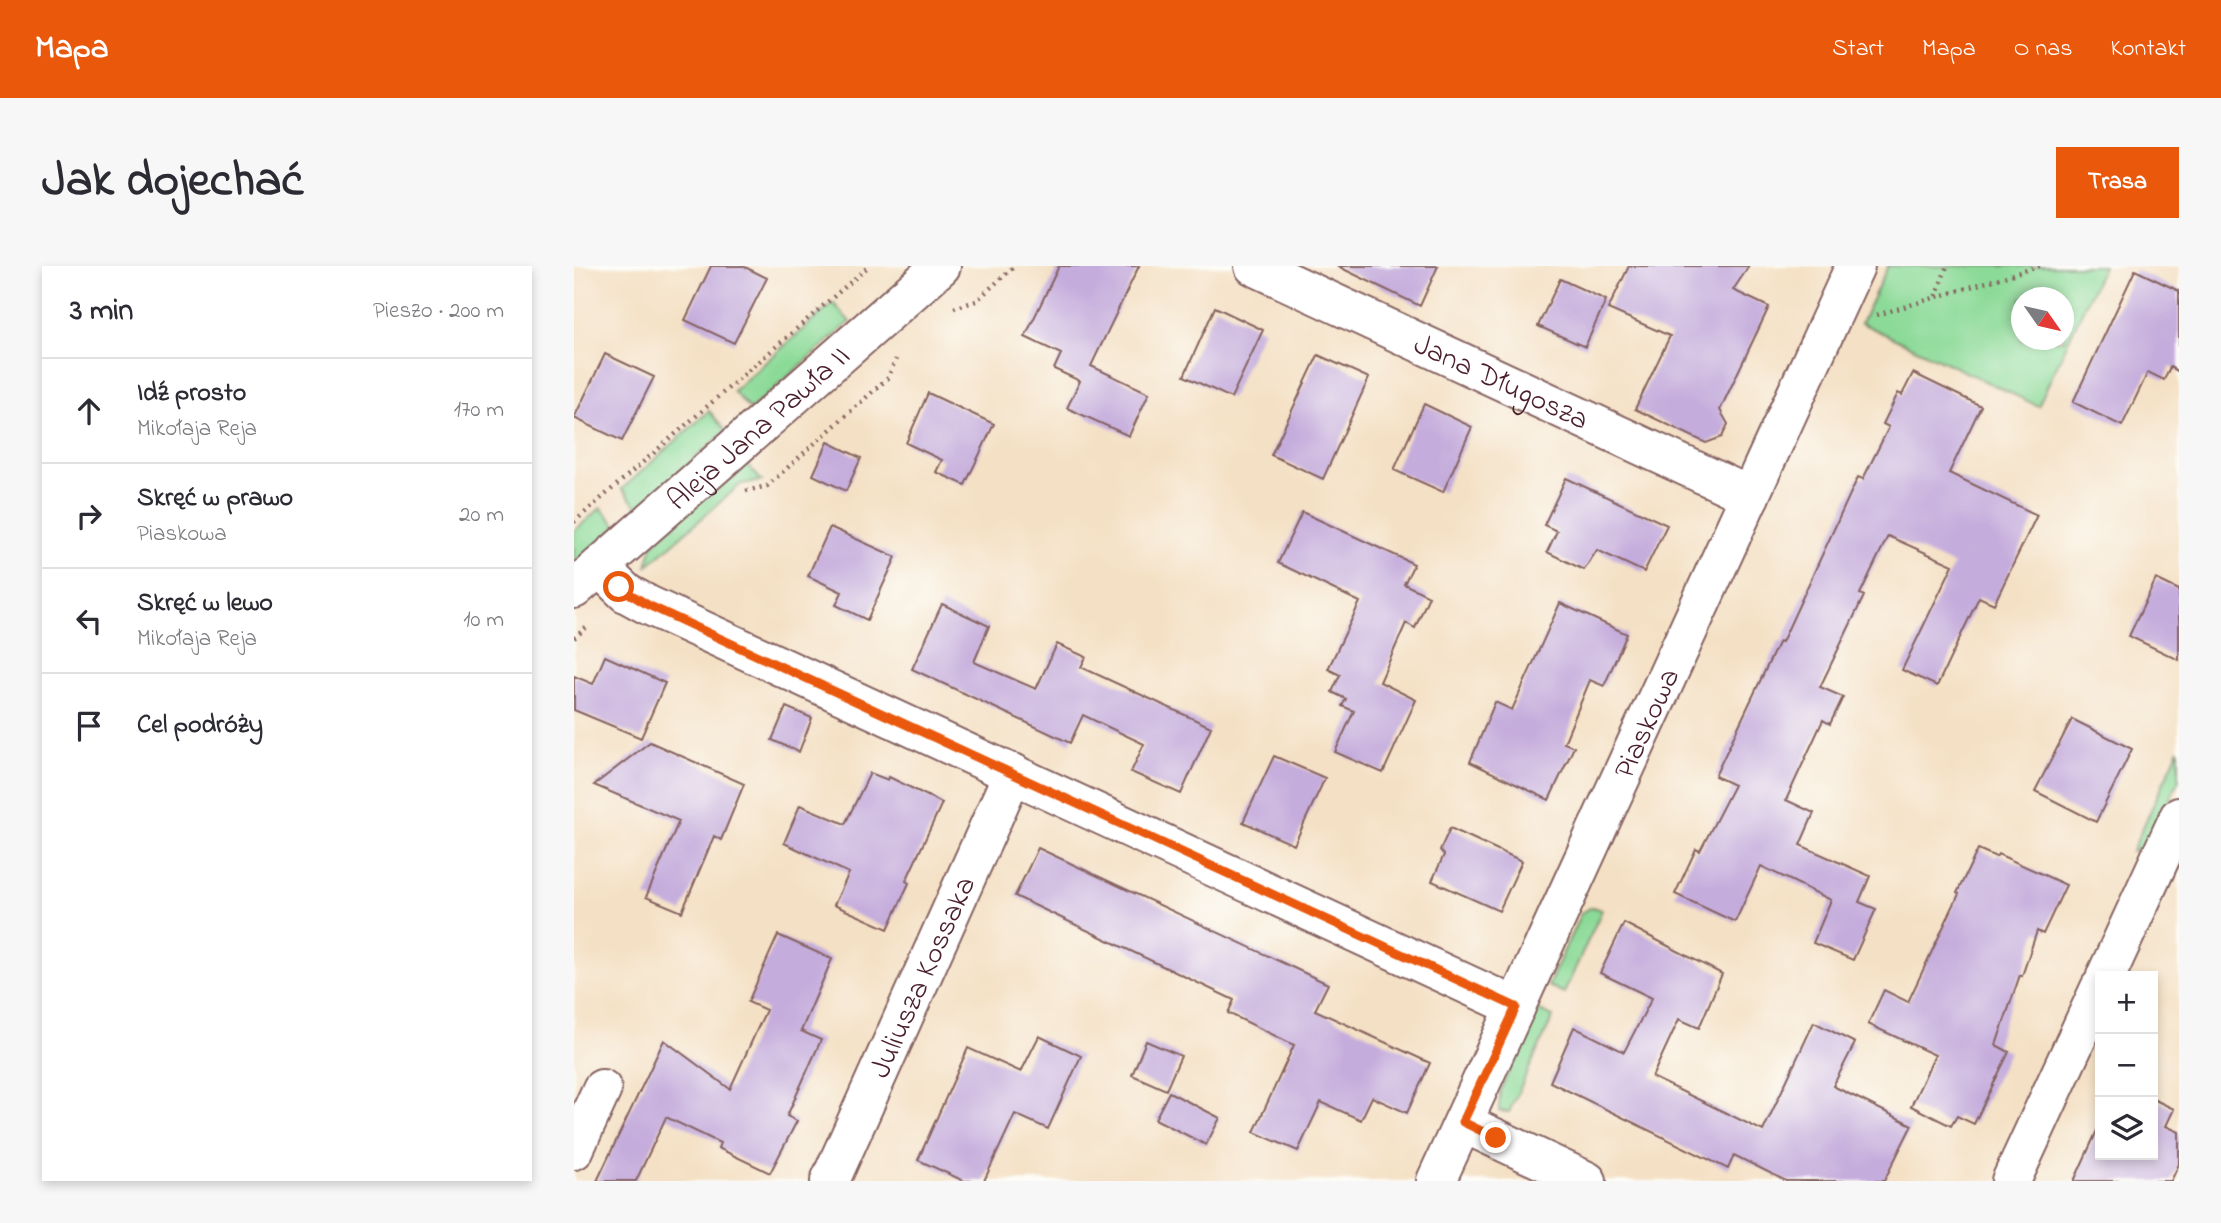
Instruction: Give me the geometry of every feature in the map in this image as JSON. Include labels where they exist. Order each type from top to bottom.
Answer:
[{"type":"street","name":"Aleja Jana Pawła II","points":[[587,578],[941,266]]},
{"type":"street","name":"Jana Długosza","points":[[1254,266],[1749,496]]},
{"type":"street","name":"Piaskowa","points":[[1436,1181],[1855,266]]},
{"type":"street","points":[[587,578],[626,593],[1516,1007]]},
{"type":"street","name":"Juliusza Kossaka","points":[[830,1181],[1013,773]]},
{"type":"street","points":[[2108,971],[2179,817]]},
{"type":"street","points":[[2011,1181],[2095,999]]},
{"type":"street","points":[[574,1150],[602,1090]]},
{"type":"street","points":[[1463,1122],[1587,1181]]},
{"type":"path","points":[[574,522],[869,266]]},
{"type":"path","points":[[942,312],[976,301],[1015,266]]},
{"type":"path","points":[[1936,297],[1947,266]]},
{"type":"path","points":[[1870,317],[2040,266]]},
{"type":"path","points":[[737,494],[767,486],[888,378],[901,349]]},
{"type":"green space","points":[[1888,266],[2103,266],[2074,328],[2074,287],[2011,287],[2011,350],[2064,350],[2038,406],[1861,323]]},
{"type":"green space","points":[[833,303],[850,322],[750,410],[733,391]]},
{"type":"green space","points":[[709,411],[726,431],[638,508],[622,489]]},
{"type":"green space","points":[[745,462],[762,481],[741,484],[647,566],[653,544]]},
{"type":"green space","points":[[601,508],[617,526],[574,564],[574,531]]},
{"type":"green space","points":[[2179,749],[2179,779],[2147,848],[2132,851]]},
{"type":"green space","points":[[1592,907],[1602,910],[1564,993],[1548,986],[1581,913]]},
{"type":"green space","points":[[1537,1010],[1553,1017],[1509,1112],[1499,1111],[1500,1091]]},
{"type":"building","points":[[711,266],[743,266],[767,278],[734,343],[685,320]]},
{"type":"building","points":[[1059,266],[1139,266],[1091,366],[1149,393],[1129,436],[1067,408],[1080,381],[1054,369],[1061,354],[1025,337]]},
{"type":"building","points":[[1337,266],[1438,266],[1420,306]]},
{"type":"building","points":[[1629,266],[1749,266],[1733,290],[1769,307],[1720,410],[1728,424],[1722,437],[1706,443],[1635,409],[1670,336],[1608,309]]},
{"type":"building","points":[[2135,270],[2179,291],[2179,372],[2170,367],[2164,380],[2148,372],[2122,426],[2073,402]]},
{"type":"building","points":[[1560,279],[1606,300],[1585,347],[1538,326]]},
{"type":"building","points":[[1215,307],[1263,330],[1231,398],[1184,376]]},
{"type":"building","points":[[605,354],[654,377],[622,441],[574,418]]},
{"type":"building","points":[[1318,355],[1369,378],[1323,479],[1271,455]]},
{"type":"building","points":[[1913,373],[1981,406],[1949,473],[2037,515],[1994,604],[1979,597],[1937,686],[1902,670],[1953,565],[1888,536],[1860,594],[1864,596],[1820,687],[1843,697],[1830,724],[1823,720],[1786,800],[1814,813],[1800,845],[1870,876],[1859,902],[1876,909],[1853,960],[1813,943],[1831,900],[1761,866],[1735,922],[1675,894],[1696,849],[1700,851],[1734,785],[1715,776],[1779,641],[1782,642],[1858,477],[1863,479],[1889,427],[1883,424],[1898,393],[1902,395]]},
{"type":"building","points":[[928,393],[994,424],[965,485],[936,472],[942,460],[906,443]]},
{"type":"building","points":[[1424,404],[1472,427],[1443,492],[1394,470]]},
{"type":"building","points":[[828,442],[861,458],[846,491],[813,475]]},
{"type":"building","points":[[1566,478],[1667,525],[1644,572],[1597,550],[1584,570],[1547,552],[1557,531],[1544,525]]},
{"type":"building","points":[[1302,512],[1414,564],[1404,584],[1429,596],[1415,628],[1406,623],[1380,682],[1416,700],[1383,773],[1335,752],[1354,711],[1342,706],[1346,699],[1332,692],[1340,675],[1328,669],[1360,602],[1278,563]]},
{"type":"building","points":[[830,527],[896,557],[867,620],[836,605],[842,592],[808,576]]},
{"type":"building","points":[[2156,579],[2179,590],[2179,660],[2129,636]]},
{"type":"building","points":[[1560,603],[1627,634],[1604,686],[1590,680],[1564,743],[1574,747],[1549,800],[1470,762],[1495,702],[1512,710]]},
{"type":"building","points":[[942,604],[989,626],[974,662],[1036,689],[1057,644],[1086,657],[1081,667],[1211,727],[1181,794],[1131,772],[1144,744],[1083,715],[1070,743],[912,669]]},
{"type":"building","points":[[605,656],[665,683],[641,738],[574,710],[574,676],[593,684]]},
{"type":"building","points":[[786,707],[812,718],[799,752],[772,740]]},
{"type":"building","points":[[2072,719],[2132,749],[2096,822],[2035,791]]},
{"type":"building","points":[[650,742],[744,784],[721,840],[714,836],[682,912],[646,897],[679,821],[594,785]]},
{"type":"building","points":[[1274,756],[1325,778],[1294,845],[1243,822]]},
{"type":"building","points":[[870,773],[888,780],[889,777],[942,803],[906,881],[909,883],[888,929],[834,905],[849,873],[784,843],[800,805],[845,824]]},
{"type":"building","points":[[1450,828],[1522,861],[1499,911],[1432,881],[1444,855],[1440,850]]},
{"type":"building","points":[[1038,848],[1328,984],[1315,1010],[1430,1063],[1407,1113],[1372,1097],[1361,1120],[1321,1102],[1298,1151],[1254,1132],[1294,1045],[1228,1013],[1234,1000],[1015,896]]},
{"type":"building","points":[[1978,849],[1996,857],[1998,854],[2066,885],[2043,934],[2037,931],[1996,1045],[2009,1052],[1974,1124],[1957,1116],[1951,1126],[1911,1106],[1935,1055],[1868,1024],[1884,990],[1908,1002]]},
{"type":"building","points":[[1624,923],[1722,974],[1699,1028],[1679,1019],[1652,1077],[1763,1131],[1814,1022],[1855,1043],[1833,1086],[1912,1125],[1884,1181],[1786,1181],[1734,1155],[1728,1169],[1550,1082],[1574,1027],[1624,1052],[1652,998],[1600,973]]},
{"type":"building","points":[[778,935],[832,959],[801,1031],[821,1040],[787,1116],[797,1121],[770,1173],[718,1148],[720,1143],[666,1117],[636,1181],[597,1181],[664,1040],[730,1089],[766,1010],[748,1002]]},
{"type":"building","points":[[1039,1036],[1081,1056],[1048,1129],[1015,1114],[984,1181],[964,1181],[918,1160],[968,1048],[1021,1072]]},
{"type":"building","points":[[1146,1041],[1181,1056],[1166,1090],[1132,1075]]},
{"type":"building","points":[[1169,1092],[1220,1118],[1206,1145],[1155,1119]]},
{"type":"building","points":[[2158,1101],[2174,1109],[2166,1126],[2179,1132],[2179,1164],[2171,1181],[2074,1181],[2095,1135],[2095,1160],[2158,1160]]},
{"type":"route","points":[[619,587],[648,605],[1516,1007],[1463,1122],[1496,1138]]}]
